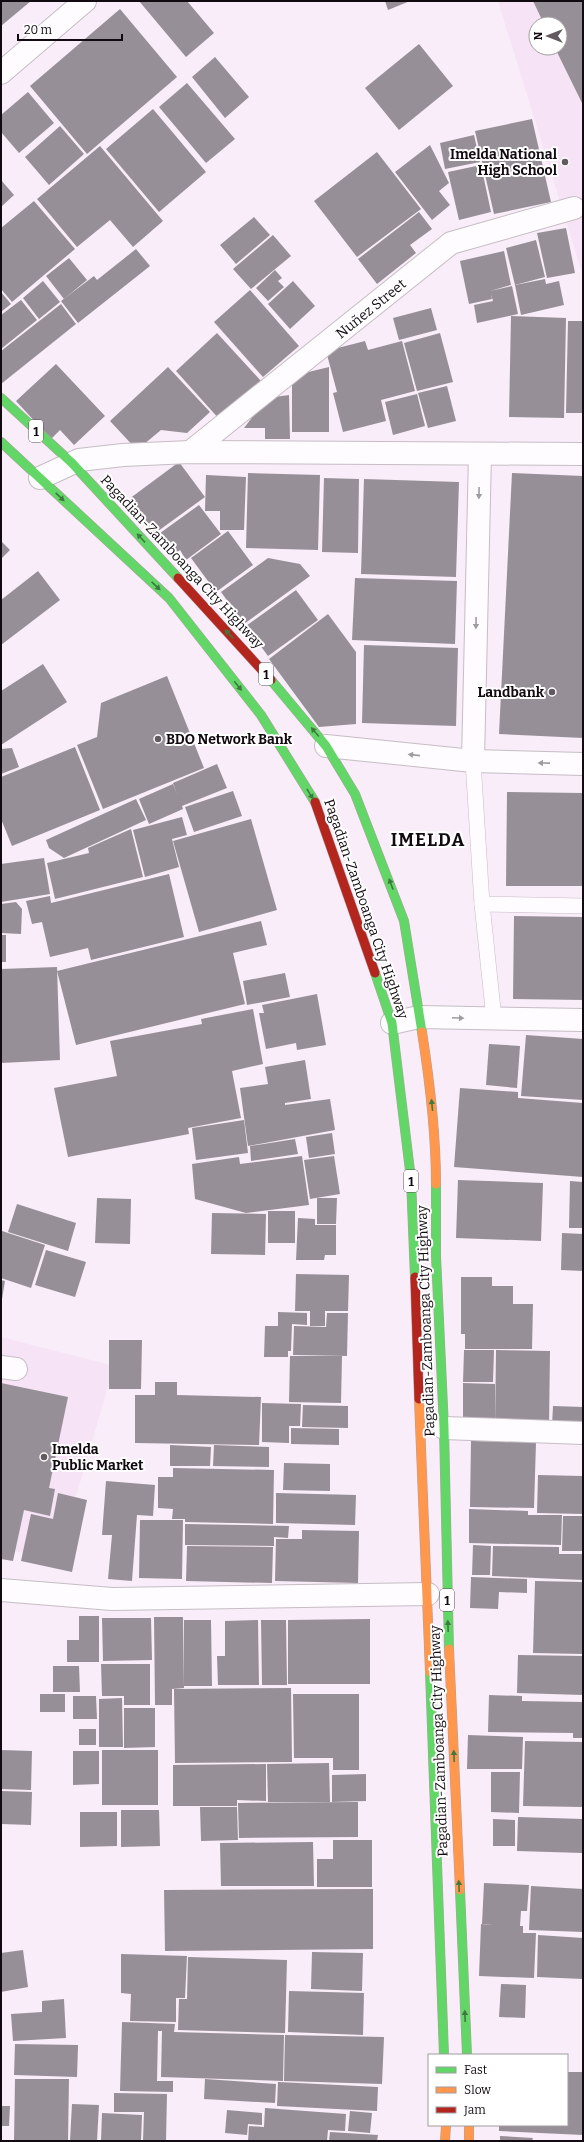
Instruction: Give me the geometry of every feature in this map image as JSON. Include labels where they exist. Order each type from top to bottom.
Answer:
[{"type":"highway","name":"Pagadian-Zamboanga City Highway","points":[[1,398],[72,463],[262,669],[326,746],[355,794],[404,921],[430,1085],[436,1144],[436,1256],[444,1428],[447,1594],[466,2054]]},
{"type":"highway","name":"Pagadian-Zamboanga City Highway","points":[[1,442],[169,598],[261,715],[317,805],[392,1023],[411,1179],[428,1594],[444,2054]]},
{"type":"highway","points":[[445,2141],[446,2126]]},
{"type":"highway","points":[[468,2126],[469,2141]]},
{"type":"street","points":[[1,73],[85,1]]},
{"type":"street","name":"Nuñez Street","points":[[190,452],[451,243],[574,208]]},
{"type":"street","points":[[40,478],[79,460],[122,455],[190,452],[583,454]]},
{"type":"street","points":[[473,761],[480,454]]},
{"type":"street","points":[[326,746],[473,761],[583,764]]},
{"type":"street","points":[[392,1023],[419,1017],[583,1020]]},
{"type":"street","points":[[444,1428],[583,1433]]},
{"type":"street","points":[[1,1590],[112,1599],[428,1594]]},
{"type":"lane","points":[[473,761],[482,904],[494,1019]]},
{"type":"lane","points":[[482,904],[583,906]]},
{"type":"shaded area","name":"Imelda National High School","points":[[498,1],[583,1],[583,276]]},
{"type":"shaded area","name":"Imelda Public Market","points":[[1,1337],[114,1366],[57,1561],[1,1548]]},
{"type":"building","points":[[1,1],[31,1],[1,26]]},
{"type":"building","points":[[139,1],[187,1],[214,33],[186,57]]},
{"type":"building","points":[[385,1],[410,1],[388,10]]},
{"type":"building","points":[[533,1],[583,1],[583,105],[559,56],[568,56],[568,16],[540,16]]},
{"type":"building","points":[[120,9],[177,77],[87,154],[30,86]]},
{"type":"building","points":[[419,44],[453,86],[399,130],[365,88]]},
{"type":"building","points":[[215,57],[249,97],[225,118],[192,77]]},
{"type":"building","points":[[187,83],[235,139],[206,163],[159,107]]},
{"type":"building","points":[[28,92],[54,123],[19,153],[1,132],[1,115]]},
{"type":"building","points":[[153,109],[206,172],[159,212],[106,149]]},
{"type":"building","points":[[532,119],[551,202],[494,214],[475,131]]},
{"type":"building","points":[[60,126],[84,154],[49,185],[25,157]]},
{"type":"building","points":[[474,135],[480,162],[445,169],[440,143]]},
{"type":"building","points":[[430,145],[449,183],[439,191],[450,205],[432,220],[395,172]]},
{"type":"building","points":[[100,146],[163,221],[133,247],[110,220],[77,247],[37,199]]},
{"type":"building","points":[[377,152],[421,209],[357,257],[314,201]]},
{"type":"building","points":[[481,165],[491,212],[459,220],[448,172]]},
{"type":"building","points":[[1,180],[14,195],[1,207]]},
{"type":"building","points":[[34,201],[75,249],[12,302],[1,289],[1,228]]},
{"type":"building","points":[[419,212],[432,229],[410,245],[416,253],[377,284],[358,259]]},
{"type":"building","points":[[254,217],[270,235],[236,264],[220,245]]},
{"type":"building","points":[[566,228],[575,273],[547,278],[537,233]]},
{"type":"building","points":[[273,235],[291,256],[251,289],[233,269]]},
{"type":"building","points":[[536,240],[545,277],[515,285],[506,248]]},
{"type":"building","points":[[136,249],[150,266],[78,323],[61,301],[94,276],[97,280]]},
{"type":"building","points":[[504,251],[511,285],[490,291],[512,286],[518,314],[477,323],[474,305],[493,301],[491,294],[492,299],[469,304],[460,261]]},
{"type":"building","points":[[69,258],[87,280],[64,299],[46,276]]},
{"type":"building","points":[[275,270],[282,278],[278,281],[284,287],[268,301],[256,288]]},
{"type":"building","points":[[545,279],[546,284],[559,281],[564,305],[521,315],[515,285]]},
{"type":"building","points":[[43,281],[60,302],[39,319],[23,298]]},
{"type":"building","points":[[293,281],[315,306],[290,329],[268,304]]},
{"type":"building","points":[[250,290],[299,346],[263,377],[214,322]]},
{"type":"building","points":[[1,292],[11,304],[1,312]]},
{"type":"building","points":[[21,300],[37,320],[1,349],[1,315]]},
{"type":"building","points":[[61,304],[76,324],[1,384],[1,351]]},
{"type":"building","points":[[431,308],[437,330],[399,340],[393,318]]},
{"type":"building","points":[[511,316],[566,318],[564,418],[509,417]]},
{"type":"building","points":[[568,321],[583,321],[583,413],[566,413]]},
{"type":"building","points":[[217,333],[261,381],[220,420],[176,371]]},
{"type":"building","points":[[440,333],[453,382],[417,391],[404,343]]},
{"type":"building","points":[[365,341],[368,350],[402,341],[415,391],[381,400],[386,421],[343,432],[333,393],[337,392],[326,351]]},
{"type":"building","points":[[56,364],[105,416],[74,445],[60,430],[51,439],[16,401]]},
{"type":"building","points":[[168,367],[210,412],[187,433],[161,430],[137,450],[110,421]]},
{"type":"building","points":[[329,367],[329,432],[292,432],[292,376]]},
{"type":"building","points":[[447,386],[456,421],[428,428],[418,393]]},
{"type":"building","points":[[417,394],[425,426],[393,435],[385,402]]},
{"type":"building","points":[[289,395],[290,439],[265,439],[265,428],[244,428],[267,398]]},
{"type":"building","points":[[179,462],[205,497],[154,534],[129,499]]},
{"type":"building","points":[[248,473],[320,475],[318,550],[246,548]]},
{"type":"building","points":[[512,473],[583,476],[583,738],[499,734]]},
{"type":"building","points":[[206,475],[246,477],[244,530],[220,530],[220,511],[205,511]]},
{"type":"building","points":[[324,478],[359,479],[358,553],[322,552]]},
{"type":"building","points":[[364,479],[459,482],[456,577],[361,574]]},
{"type":"building","points":[[199,505],[221,534],[186,560],[180,550],[171,557],[156,536]]},
{"type":"building","points":[[228,531],[253,565],[216,592],[191,558]]},
{"type":"building","points":[[1,541],[10,550],[1,559]]},
{"type":"building","points":[[268,558],[300,564],[310,576],[244,624],[221,592]]},
{"type":"building","points":[[38,571],[60,600],[1,645],[1,600]]},
{"type":"building","points":[[355,578],[457,581],[455,644],[352,640]]},
{"type":"building","points":[[296,590],[318,620],[268,656],[246,626]]},
{"type":"building","points":[[328,614],[356,652],[356,724],[319,727],[269,659]]},
{"type":"building","points":[[364,645],[458,648],[456,726],[362,723]]},
{"type":"building","points":[[43,664],[67,702],[1,745],[1,691]]},
{"type":"building","points":[[167,676],[204,768],[103,809],[77,745],[97,737],[101,703]]},
{"type":"building","points":[[75,747],[100,810],[12,846],[1,819],[1,777]]},
{"type":"building","points":[[12,748],[19,767],[1,774],[1,749]]},
{"type":"building","points":[[217,764],[227,788],[182,806],[183,809],[149,824],[139,799],[173,784],[177,794],[173,783]]},
{"type":"building","points":[[233,791],[242,816],[194,832],[185,807]]},
{"type":"building","points":[[507,792],[583,793],[583,886],[506,886]]},
{"type":"building","points":[[136,799],[146,820],[64,858],[49,848],[46,840]]},
{"type":"building","points":[[182,817],[187,835],[172,839],[179,867],[145,877],[133,830]]},
{"type":"building","points":[[251,819],[277,910],[199,932],[173,841]]},
{"type":"building","points":[[131,829],[143,877],[55,899],[47,863],[89,853],[88,848]]},
{"type":"building","points":[[44,858],[50,894],[1,902],[1,864]]},
{"type":"building","points":[[169,874],[184,937],[91,960],[88,948],[50,957],[42,922],[32,924],[26,901],[50,896],[51,903]]},
{"type":"building","points":[[16,902],[22,909],[21,934],[1,933],[1,904]]},
{"type":"building","points":[[514,916],[583,917],[583,1000],[513,999]]},
{"type":"building","points":[[261,921],[267,945],[233,953],[245,1004],[76,1045],[57,971]]},
{"type":"building","points":[[1,935],[6,935],[6,962],[1,962]]},
{"type":"building","points":[[57,967],[60,1060],[1,1063],[1,969]]},
{"type":"building","points":[[285,973],[290,997],[247,1005],[243,981]]},
{"type":"building","points":[[317,994],[326,1045],[297,1050],[296,1043],[266,1049],[259,1013],[264,1013],[262,1005]]},
{"type":"building","points":[[253,1009],[263,1064],[232,1071],[241,1118],[188,1128],[189,1134],[68,1157],[54,1088],[117,1076],[110,1041],[202,1024],[201,1019]]},
{"type":"building","points":[[526,1035],[583,1039],[583,1100],[521,1096]]},
{"type":"building","points":[[489,1044],[520,1046],[517,1088],[486,1085]]},
{"type":"building","points":[[305,1060],[311,1099],[285,1103],[285,1105],[330,1099],[335,1130],[248,1146],[240,1088],[268,1084],[265,1067]]},
{"type":"building","points":[[460,1088],[518,1092],[518,1098],[583,1103],[583,1177],[454,1167]]},
{"type":"building","points":[[244,1120],[248,1153],[196,1160],[192,1128]]},
{"type":"building","points":[[332,1133],[335,1154],[309,1158],[306,1137]]},
{"type":"building","points":[[295,1139],[298,1154],[251,1161],[250,1146]]},
{"type":"building","points":[[302,1156],[309,1205],[246,1213],[195,1199],[192,1164],[239,1157],[240,1164]]},
{"type":"building","points":[[334,1156],[340,1194],[310,1199],[304,1160]]},
{"type":"building","points":[[458,1180],[543,1183],[541,1241],[456,1238]]},
{"type":"building","points":[[570,1181],[583,1182],[583,1228],[569,1228]]},
{"type":"building","points":[[97,1198],[131,1199],[130,1244],[95,1243]]},
{"type":"building","points":[[317,1198],[337,1198],[336,1224],[317,1224]]},
{"type":"building","points":[[17,1204],[76,1223],[68,1251],[8,1232]]},
{"type":"building","points":[[268,1211],[295,1211],[295,1243],[268,1243]]},
{"type":"building","points":[[212,1213],[266,1214],[265,1255],[211,1254]]},
{"type":"building","points":[[298,1218],[315,1219],[315,1225],[336,1225],[336,1255],[325,1255],[324,1260],[296,1260]]},
{"type":"building","points":[[2,1231],[45,1245],[31,1288],[1,1278]]},
{"type":"building","points":[[562,1233],[583,1234],[583,1271],[561,1270]]},
{"type":"building","points":[[46,1250],[86,1262],[75,1297],[35,1285]]},
{"type":"building","points":[[296,1274],[349,1275],[348,1311],[325,1311],[325,1326],[310,1326],[310,1311],[295,1311]]},
{"type":"building","points":[[461,1277],[492,1277],[492,1286],[513,1286],[513,1304],[533,1304],[532,1349],[465,1349],[465,1334],[461,1334]]},
{"type":"building","points":[[1,1280],[5,1281],[2,1299],[1,1299]]},
{"type":"building","points":[[278,1312],[307,1313],[307,1325],[292,1324],[291,1351],[288,1351],[288,1357],[264,1357],[265,1326],[278,1326]]},
{"type":"building","points":[[327,1313],[348,1313],[347,1356],[293,1355],[294,1326],[326,1327]]},
{"type":"building","points":[[109,1340],[142,1340],[141,1389],[109,1389]]},
{"type":"building","points":[[464,1350],[494,1350],[493,1382],[463,1382]]},
{"type":"building","points":[[496,1350],[550,1351],[549,1426],[495,1426]]},
{"type":"building","points":[[290,1356],[342,1356],[341,1403],[289,1402]]},
{"type":"building","points":[[155,1382],[177,1382],[177,1395],[261,1397],[259,1445],[135,1443],[135,1395],[155,1395]]},
{"type":"building","points":[[1,1383],[68,1397],[49,1488],[55,1489],[50,1516],[24,1510],[13,1561],[1,1559]]},
{"type":"building","points":[[463,1383],[495,1384],[495,1418],[463,1418]]},
{"type":"building","points":[[262,1403],[301,1404],[300,1426],[289,1426],[289,1443],[262,1442]]},
{"type":"building","points":[[303,1405],[348,1406],[348,1428],[302,1427]]},
{"type":"building","points":[[553,1406],[583,1407],[583,1427],[552,1426]]},
{"type":"building","points":[[291,1428],[339,1429],[339,1445],[291,1444]]},
{"type":"building","points":[[471,1441],[536,1442],[534,1508],[470,1507]]},
{"type":"building","points":[[170,1445],[211,1447],[210,1466],[170,1466]]},
{"type":"building","points":[[214,1445],[269,1447],[269,1467],[213,1466]]},
{"type":"building","points":[[284,1463],[330,1464],[330,1491],[283,1490]]},
{"type":"building","points":[[173,1468],[274,1470],[273,1524],[185,1522],[185,1519],[172,1519],[173,1509],[158,1508],[158,1477],[173,1477]]},
{"type":"building","points":[[538,1475],[583,1476],[583,1514],[537,1513]]},
{"type":"building","points":[[106,1481],[155,1485],[153,1516],[137,1515],[132,1581],[108,1579],[112,1535],[102,1535]]},
{"type":"building","points":[[58,1493],[87,1500],[72,1572],[21,1561],[31,1514],[53,1519]]},
{"type":"building","points":[[276,1493],[356,1495],[355,1525],[276,1523]]},
{"type":"building","points":[[469,1509],[528,1511],[528,1515],[562,1515],[561,1545],[469,1543]]},
{"type":"building","points":[[563,1516],[583,1516],[583,1551],[562,1551]]},
{"type":"building","points":[[140,1520],[183,1520],[182,1579],[139,1578]]},
{"type":"building","points":[[185,1524],[289,1526],[288,1538],[274,1537],[274,1546],[185,1545]]},
{"type":"building","points":[[302,1530],[359,1531],[358,1583],[275,1581],[276,1539],[302,1539]]},
{"type":"building","points":[[473,1545],[491,1546],[490,1575],[472,1575]]},
{"type":"building","points":[[187,1546],[273,1547],[272,1583],[186,1581]]},
{"type":"building","points":[[493,1546],[559,1547],[559,1554],[583,1554],[583,1580],[492,1576]]},
{"type":"building","points":[[471,1577],[527,1579],[527,1593],[499,1592],[498,1609],[470,1608]]},
{"type":"building","points":[[535,1581],[583,1582],[583,1654],[533,1653]]},
{"type":"building","points":[[79,1616],[99,1616],[99,1662],[67,1662],[67,1640],[79,1640]]},
{"type":"building","points":[[154,1617],[183,1617],[184,1688],[172,1689],[172,1705],[155,1705]]},
{"type":"building","points":[[102,1618],[151,1618],[152,1660],[103,1661]]},
{"type":"building","points":[[370,1619],[370,1684],[288,1684],[288,1620]]},
{"type":"building","points":[[184,1620],[211,1620],[212,1686],[184,1686]]},
{"type":"building","points":[[258,1620],[259,1685],[218,1685],[217,1656],[225,1656],[225,1621]]},
{"type":"building","points":[[261,1620],[286,1620],[287,1685],[262,1685]]},
{"type":"building","points":[[518,1655],[583,1656],[583,1695],[517,1693]]},
{"type":"building","points":[[101,1664],[150,1664],[150,1705],[124,1705],[124,1696],[102,1696]]},
{"type":"building","points":[[53,1666],[79,1666],[80,1692],[53,1692]]},
{"type":"building","points":[[291,1688],[292,1762],[175,1763],[174,1689]]},
{"type":"building","points":[[40,1694],[65,1694],[65,1712],[40,1712]]},
{"type":"building","points":[[293,1694],[359,1694],[359,1770],[333,1770],[333,1758],[294,1758]]},
{"type":"building","points":[[489,1695],[522,1696],[522,1701],[583,1702],[583,1738],[573,1738],[573,1733],[488,1732]]},
{"type":"building","points":[[73,1696],[96,1696],[97,1719],[73,1719]]},
{"type":"building","points":[[122,1698],[123,1747],[99,1747],[99,1699]]},
{"type":"building","points":[[124,1708],[155,1708],[155,1747],[124,1748]]},
{"type":"building","points":[[79,1729],[96,1729],[96,1745],[79,1745]]},
{"type":"building","points":[[468,1735],[523,1737],[522,1769],[467,1769]]},
{"type":"building","points":[[525,1741],[583,1742],[583,1807],[523,1806]]},
{"type":"building","points":[[1,1750],[32,1751],[31,1790],[1,1789]]},
{"type":"building","points":[[102,1750],[158,1750],[158,1805],[102,1805]]},
{"type":"building","points":[[73,1751],[99,1751],[99,1784],[73,1785]]},
{"type":"building","points":[[329,1763],[330,1802],[268,1802],[267,1764]]},
{"type":"building","points":[[266,1764],[266,1801],[237,1800],[237,1806],[173,1806],[173,1765]]},
{"type":"building","points":[[491,1772],[520,1772],[519,1813],[491,1812]]},
{"type":"building","points":[[366,1774],[366,1801],[332,1802],[332,1775]]},
{"type":"building","points":[[1,1791],[32,1792],[31,1825],[1,1824]]},
{"type":"building","points":[[358,1802],[358,1837],[239,1838],[238,1803]]},
{"type":"building","points":[[200,1807],[237,1807],[238,1840],[201,1841]]},
{"type":"building","points":[[121,1810],[159,1810],[160,1846],[121,1847]]},
{"type":"building","points":[[80,1812],[117,1812],[117,1846],[80,1847]]},
{"type":"building","points":[[518,1817],[583,1819],[583,1853],[517,1851]]},
{"type":"building","points":[[493,1819],[515,1820],[515,1846],[493,1846]]},
{"type":"building","points":[[333,1840],[372,1840],[372,1887],[317,1887],[317,1859],[333,1859]]},
{"type":"building","points":[[313,1842],[314,1886],[221,1886],[220,1843]]},
{"type":"building","points":[[484,1883],[529,1885],[527,1911],[521,1911],[520,1926],[523,1926],[523,1933],[536,1933],[534,1978],[479,1976],[481,1924],[492,1925],[482,1924]]},
{"type":"building","points":[[531,1886],[583,1889],[583,1932],[529,1930]]},
{"type":"building","points":[[373,1889],[373,1949],[165,1951],[164,1890]]},
{"type":"building","points":[[538,1935],[583,1938],[583,1979],[537,1977]]},
{"type":"building","points":[[23,1950],[28,1987],[1,1992],[1,1953]]},
{"type":"building","points":[[312,1952],[363,1953],[362,1991],[311,1989]]},
{"type":"building","points":[[121,1954],[187,1956],[185,1998],[176,1998],[176,2022],[130,2021],[131,1994],[121,1993]]},
{"type":"building","points":[[188,1957],[287,1960],[285,2033],[178,2030],[179,1999],[187,1999]]},
{"type":"building","points":[[501,1984],[526,1985],[525,2018],[499,2017]]},
{"type":"building","points":[[289,1991],[364,1993],[363,2035],[288,2032]]},
{"type":"building","points":[[64,1999],[66,2038],[13,2041],[11,2014],[42,2012],[42,2001]]},
{"type":"building","points":[[122,2022],[175,2024],[174,2032],[284,2035],[283,2081],[161,2077],[162,2031],[158,2031],[157,2081],[173,2081],[173,2092],[120,2091]]},
{"type":"building","points":[[285,2035],[384,2037],[382,2084],[284,2081]]},
{"type":"building","points":[[15,2044],[78,2045],[77,2077],[14,2075]]},
{"type":"building","points":[[568,2072],[583,2072],[583,2135],[499,2131],[499,2126],[568,2126]]},
{"type":"building","points":[[15,2079],[69,2079],[68,2141],[14,2141]]},
{"type":"building","points":[[205,2079],[276,2084],[275,2103],[204,2099]]},
{"type":"building","points":[[278,2082],[378,2087],[377,2111],[277,2106]]},
{"type":"building","points":[[114,2093],[167,2094],[166,2141],[143,2141],[144,2112],[114,2112]]},
{"type":"building","points":[[72,2104],[99,2105],[97,2141],[70,2141]]},
{"type":"building","points":[[1,2106],[10,2106],[9,2126],[1,2126]]},
{"type":"building","points":[[265,2108],[346,2114],[345,2131],[328,2130],[327,2141],[248,2141],[249,2126],[264,2127]]},
{"type":"building","points":[[227,2110],[262,2113],[262,2125],[248,2124],[247,2135],[225,2133]]},
{"type":"building","points":[[350,2111],[372,2113],[370,2133],[348,2131]]},
{"type":"building","points":[[102,2113],[142,2115],[141,2141],[101,2141]]},
{"type":"building","points":[[330,2132],[378,2135],[377,2141],[329,2141]]},
{"type":"building","points":[[500,2136],[533,2138],[532,2141],[500,2141]]},
{"type":"traffic: fast","points":[[1,398],[72,463],[178,578]]},
{"type":"traffic: fast","points":[[1,442],[169,598],[261,715],[315,802]]},
{"type":"traffic: fast","points":[[271,680],[326,746],[355,794],[404,921],[422,1032]]},
{"type":"traffic: fast","points":[[375,973],[392,1023],[411,1179],[415,1277]]},
{"type":"traffic: fast","points":[[436,1184],[436,1256],[444,1428],[449,1649]]},
{"type":"traffic: fast","points":[[430,1672],[444,2054]]},
{"type":"traffic: fast","points":[[460,1890],[467,2054]]},
{"type":"traffic: slow","points":[[422,1032],[432,1108],[436,1184]]},
{"type":"traffic: slow","points":[[419,1399],[430,1672]]},
{"type":"traffic: slow","points":[[449,1649],[460,1890]]},
{"type":"traffic: slow","points":[[445,2141],[446,2126]]},
{"type":"traffic: slow","points":[[469,2126],[469,2141]]},
{"type":"traffic: jam","points":[[178,578],[271,680]]},
{"type":"traffic: jam","points":[[315,802],[375,973]]},
{"type":"traffic: jam","points":[[415,1277],[419,1399]]},
{"type":"place","name":"Imelda National High School","points":[[565,162]]},
{"type":"place","name":"Landbank","points":[[552,692]]},
{"type":"place","name":"BDO Network Bank","points":[[158,739]]},
{"type":"place","name":"Imelda Public Market","points":[[44,1457]]},
{"type":"district","name":"IMELDA","points":[[428,840]]}]
